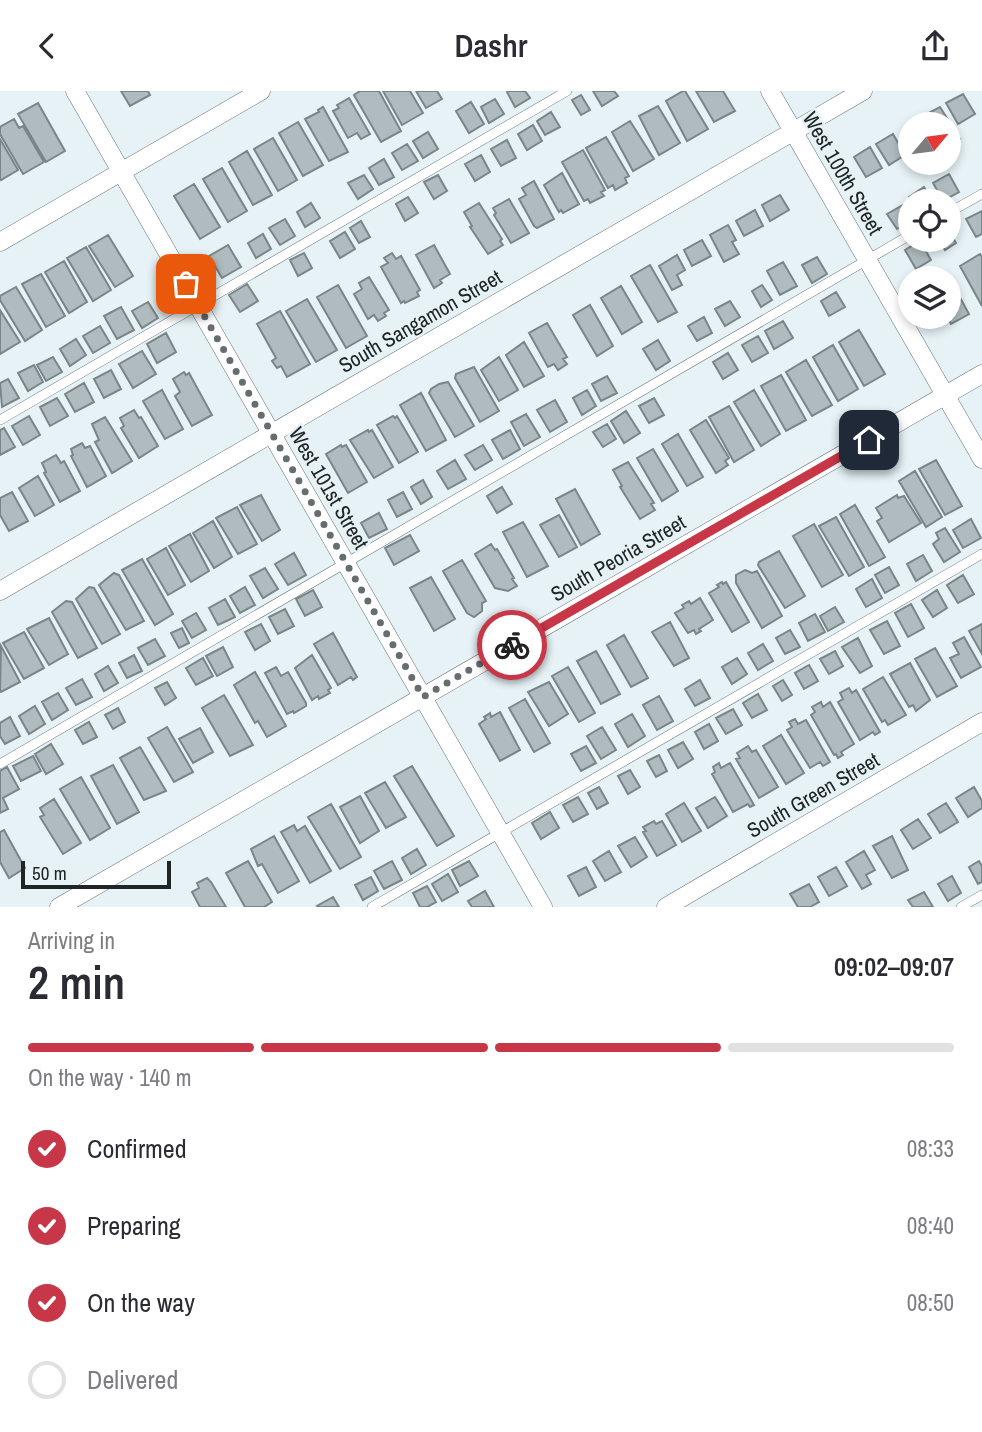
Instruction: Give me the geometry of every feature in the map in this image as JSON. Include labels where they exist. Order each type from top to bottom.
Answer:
[{"type":"street","name":"West 101st Street","points":[[75,91],[543,907]]},
{"type":"street","points":[[0,243],[261,91]]},
{"type":"street","name":"West 100th Street","points":[[770,91],[982,459]]},
{"type":"street","name":"South Sangamon Street","points":[[0,591],[863,91]]},
{"type":"street","name":"South Peoria Street","points":[[59,907],[982,374]]},
{"type":"street","name":"South Green Street","points":[[666,907],[982,722]]},
{"type":"lane","points":[[0,420],[567,91]]},
{"type":"lane","points":[[961,206],[982,194]]},
{"type":"lane","points":[[0,764],[898,243]]},
{"type":"lane","points":[[372,907],[982,554]]},
{"type":"lane","points":[[961,907],[982,895]]},
{"type":"building","points":[[121,91],[148,91],[150,95],[130,106]]},
{"type":"building","points":[[360,91],[379,91],[401,131],[381,142],[354,95]]},
{"type":"building","points":[[383,91],[410,91],[423,113],[402,125]]},
{"type":"building","points":[[416,91],[437,91],[442,99],[426,108]]},
{"type":"building","points":[[508,91],[525,91],[530,98],[515,107]]},
{"type":"building","points":[[593,91],[614,91],[618,96],[602,106]]},
{"type":"building","points":[[683,91],[708,129],[687,141],[666,101]]},
{"type":"building","points":[[696,91],[723,91],[735,111],[714,122]]},
{"type":"building","points":[[963,94],[975,114],[961,122],[961,112],[951,112],[946,103]]},
{"type":"building","points":[[581,95],[590,110],[581,115],[572,100]]},
{"type":"building","points":[[349,98],[370,134],[361,139],[357,133],[348,138],[333,111],[339,108],[337,105]]},
{"type":"building","points":[[495,99],[504,114],[489,123],[481,107]]},
{"type":"building","points":[[471,102],[484,124],[469,133],[456,111]]},
{"type":"building","points":[[38,103],[65,151],[46,162],[18,114]]},
{"type":"building","points":[[658,106],[680,143],[659,155],[639,116]]},
{"type":"building","points":[[323,107],[348,152],[329,161],[305,119]]},
{"type":"building","points":[[940,107],[943,112],[931,112]]},
{"type":"building","points":[[551,112],[560,127],[545,135],[537,121]]},
{"type":"building","points":[[14,119],[19,128],[23,126],[44,162],[23,174],[0,134],[0,127]]},
{"type":"building","points":[[630,121],[654,159],[633,171],[612,132]]},
{"type":"building","points":[[298,122],[323,165],[303,176],[279,133]]},
{"type":"building","points":[[533,125],[542,141],[527,150],[518,134]]},
{"type":"building","points":[[428,132],[438,149],[423,158],[413,141]]},
{"type":"building","points":[[893,134],[898,143],[898,159],[889,165],[876,144]]},
{"type":"building","points":[[606,137],[629,176],[625,178],[627,183],[615,190],[613,185],[608,188],[586,148]]},
{"type":"building","points":[[273,138],[297,180],[278,191],[254,149]]},
{"type":"building","points":[[0,139],[18,170],[1,180],[0,178]]},
{"type":"building","points":[[507,140],[516,158],[501,166],[491,149]]},
{"type":"building","points":[[407,144],[418,161],[402,170],[392,153]]},
{"type":"building","points":[[870,147],[882,168],[866,177],[854,157]]},
{"type":"building","points":[[583,150],[605,190],[601,192],[604,196],[590,203],[588,199],[584,201],[562,162]]},
{"type":"building","points":[[247,151],[272,195],[253,205],[229,162]]},
{"type":"building","points":[[481,155],[490,172],[475,181],[465,164]]},
{"type":"building","points":[[384,159],[394,177],[379,185],[369,168]]},
{"type":"building","points":[[222,168],[247,211],[228,222],[203,179]]},
{"type":"building","points":[[562,173],[579,204],[563,213],[561,210],[559,212],[544,185]]},
{"type":"building","points":[[364,175],[373,189],[358,199],[348,183]]},
{"type":"building","points":[[438,175],[447,191],[434,199],[424,182]]},
{"type":"building","points":[[950,175],[957,189],[936,189],[933,183]]},
{"type":"building","points":[[534,181],[554,219],[537,228],[519,199],[526,195],[522,188]]},
{"type":"building","points":[[194,184],[220,227],[200,239],[174,196]]},
{"type":"building","points":[[780,195],[789,210],[770,221],[762,205]]},
{"type":"building","points":[[408,197],[418,213],[405,221],[396,204]]},
{"type":"building","points":[[509,199],[529,233],[511,243],[494,215],[496,213],[493,208]]},
{"type":"building","points":[[311,203],[320,218],[305,227],[297,212]]},
{"type":"building","points":[[479,203],[502,239],[500,241],[503,245],[488,254],[470,227],[472,226],[464,212]]},
{"type":"building","points":[[898,208],[898,228],[897,229],[887,214]]},
{"type":"building","points":[[755,210],[763,226],[744,236],[736,221]]},
{"type":"building","points":[[982,211],[982,234],[976,237],[966,219]]},
{"type":"building","points":[[285,219],[295,236],[280,245],[269,228]]},
{"type":"building","points":[[361,221],[370,237],[359,243],[350,228]]},
{"type":"building","points":[[728,225],[736,240],[732,242],[739,254],[724,262],[710,235]]},
{"type":"building","points":[[345,232],[355,249],[340,258],[330,241]]},
{"type":"building","points":[[263,234],[271,249],[256,258],[248,243]]},
{"type":"building","points":[[108,235],[133,276],[115,287],[89,246]]},
{"type":"building","points":[[702,240],[711,256],[692,266],[684,250]]},
{"type":"building","points":[[228,245],[241,267],[222,278],[209,256]]},
{"type":"building","points":[[434,245],[450,274],[434,288],[416,255]]},
{"type":"building","points":[[86,247],[111,290],[93,301],[67,258]]},
{"type":"building","points":[[906,252],[926,252],[931,260],[921,266],[914,266]]},
{"type":"building","points":[[304,253],[312,268],[298,276],[290,260]]},
{"type":"building","points":[[392,253],[396,259],[401,256],[420,290],[417,292],[419,296],[405,303],[401,303],[381,267],[388,263],[384,258]]},
{"type":"building","points":[[980,254],[982,257],[982,306],[961,266]]},
{"type":"building","points":[[677,255],[685,270],[677,275],[682,285],[672,290],[659,266]]},
{"type":"building","points":[[817,257],[827,274],[812,283],[802,265]]},
{"type":"building","points":[[64,261],[87,302],[69,313],[45,272]]},
{"type":"building","points":[[783,262],[797,286],[780,295],[767,271]]},
{"type":"building","points":[[650,265],[677,312],[658,322],[631,276]]},
{"type":"building","points":[[41,274],[65,316],[46,327],[22,284]]},
{"type":"building","points":[[369,277],[389,310],[384,313],[386,316],[378,321],[374,315],[368,319],[354,294],[362,289],[359,283]]},
{"type":"building","points":[[247,284],[258,301],[240,312],[229,295]]},
{"type":"building","points":[[338,285],[367,336],[346,348],[317,297]]},
{"type":"building","points":[[762,285],[772,300],[761,307],[752,291]]},
{"type":"building","points":[[621,286],[642,322],[622,334],[601,298]]},
{"type":"building","points":[[16,287],[42,330],[25,341],[0,300],[0,296]]},
{"type":"building","points":[[836,292],[845,307],[829,316],[821,301]]},
{"type":"building","points":[[307,299],[337,350],[316,362],[286,311]]},
{"type":"building","points":[[961,299],[969,314],[961,318]]},
{"type":"building","points":[[730,301],[740,317],[725,326],[715,309]]},
{"type":"building","points":[[148,302],[158,318],[142,328],[132,311]]},
{"type":"building","points":[[590,305],[613,346],[597,356],[573,315]]},
{"type":"building","points":[[121,307],[134,330],[117,339],[104,316]]},
{"type":"building","points":[[0,310],[20,342],[0,354]]},
{"type":"building","points":[[280,311],[310,364],[287,377],[281,366],[277,368],[272,361],[276,358],[257,324]]},
{"type":"building","points":[[704,317],[712,333],[697,341],[688,326]]},
{"type":"building","points":[[783,321],[793,338],[774,349],[765,331]]},
{"type":"building","points":[[547,323],[567,357],[563,359],[567,364],[558,370],[554,364],[548,367],[529,333]]},
{"type":"building","points":[[100,326],[110,343],[93,353],[83,336]]},
{"type":"building","points":[[859,330],[885,374],[864,386],[839,342]]},
{"type":"building","points":[[166,333],[176,352],[157,363],[147,344]]},
{"type":"building","points":[[758,336],[768,353],[752,362],[742,345]]},
{"type":"building","points":[[76,339],[86,355],[70,366],[60,349]]},
{"type":"building","points":[[658,340],[670,361],[656,370],[643,349]]},
{"type":"building","points":[[524,342],[544,376],[524,387],[506,355]]},
{"type":"building","points":[[833,345],[858,389],[838,401],[813,357]]},
{"type":"building","points":[[142,351],[156,374],[133,388],[119,364]]},
{"type":"building","points":[[728,353],[738,370],[723,379],[713,362]]},
{"type":"building","points":[[53,357],[62,372],[46,381],[37,365]]},
{"type":"building","points":[[499,357],[518,390],[499,401],[481,370]]},
{"type":"building","points":[[806,360],[832,405],[812,416],[786,372]]},
{"type":"building","points":[[34,365],[43,382],[28,391],[18,373]]},
{"type":"building","points":[[474,367],[499,411],[480,422],[455,378],[456,374]]},
{"type":"building","points":[[111,370],[121,389],[104,398],[94,379]]},
{"type":"building","points":[[184,372],[186,375],[189,373],[212,415],[192,426],[175,396],[180,392],[173,379]]},
{"type":"building","points":[[781,375],[806,420],[786,431],[761,386]]},
{"type":"building","points":[[607,376],[617,393],[601,401],[592,384]]},
{"type":"building","points":[[8,379],[19,398],[2,407],[0,383]]},
{"type":"building","points":[[448,382],[474,426],[455,437],[429,393],[439,384]]},
{"type":"building","points":[[84,383],[94,402],[75,412],[65,394]]},
{"type":"building","points":[[162,390],[183,429],[165,439],[143,401]]},
{"type":"building","points":[[587,390],[596,406],[582,415],[573,398]]},
{"type":"building","points":[[754,390],[780,434],[761,446],[734,402]]},
{"type":"building","points":[[421,393],[446,440],[426,451],[400,405]]},
{"type":"building","points":[[57,398],[68,416],[50,426],[40,407]]},
{"type":"building","points":[[654,398],[664,415],[649,423],[639,406]]},
{"type":"building","points":[[555,400],[567,422],[550,432],[537,410]]},
{"type":"building","points":[[729,406],[754,450],[734,462],[709,417]]},
{"type":"building","points":[[134,410],[158,446],[139,458],[121,428],[124,426],[120,418]]},
{"type":"building","points":[[626,411],[640,433],[624,443],[611,421]]},
{"type":"building","points":[[526,414],[540,437],[524,446],[511,422]]},
{"type":"building","points":[[29,416],[40,435],[23,445],[12,426]]},
{"type":"building","points":[[397,416],[418,452],[399,463],[377,425]]},
{"type":"building","points":[[105,417],[132,461],[112,473],[95,442],[99,440],[92,424]]},
{"type":"building","points":[[706,420],[729,458],[725,461],[728,465],[716,473],[690,430]]},
{"type":"building","points":[[607,424],[616,439],[603,447],[593,432]]},
{"type":"building","points":[[4,428],[15,447],[0,455],[0,430]]},
{"type":"building","points":[[372,430],[393,467],[374,478],[350,440]]},
{"type":"building","points":[[510,430],[520,449],[503,459],[492,440]]},
{"type":"building","points":[[678,434],[703,477],[687,486],[662,444]]},
{"type":"building","points":[[82,443],[85,448],[90,446],[106,476],[87,487],[71,456],[71,449]]},
{"type":"building","points":[[346,445],[367,482],[348,493],[326,454]]},
{"type":"building","points":[[483,445],[492,460],[475,470],[465,455]]},
{"type":"building","points":[[653,449],[678,491],[662,501],[637,458]]},
{"type":"building","points":[[56,455],[61,463],[64,461],[80,491],[60,502],[44,473],[46,472],[42,463]]},
{"type":"building","points":[[455,460],[466,479],[448,489],[437,471]]},
{"type":"building","points":[[936,460],[962,506],[945,515],[919,469]]},
{"type":"building","points":[[628,462],[654,503],[651,504],[655,510],[640,519],[613,470]]},
{"type":"building","points":[[915,471],[942,517],[926,527],[899,481]]},
{"type":"building","points":[[38,476],[54,505],[35,516],[19,488]]},
{"type":"building","points":[[423,480],[432,497],[421,504],[411,487]]},
{"type":"building","points":[[502,487],[512,504],[497,513],[487,496]]},
{"type":"building","points":[[575,489],[600,534],[581,545],[556,499]]},
{"type":"building","points":[[12,492],[28,521],[9,531],[0,515],[0,498]]},
{"type":"building","points":[[403,492],[412,509],[397,517],[388,500]]},
{"type":"building","points":[[261,495],[280,530],[262,541],[240,505]]},
{"type":"building","points":[[897,495],[898,498],[904,496],[921,523],[889,542],[877,521],[882,518],[876,508]]},
{"type":"building","points":[[855,505],[885,557],[869,566],[840,514]]},
{"type":"building","points":[[237,507],[257,544],[238,554],[216,518]]},
{"type":"building","points":[[379,513],[387,529],[369,538],[361,523]]},
{"type":"building","points":[[559,515],[577,547],[559,557],[540,525]]},
{"type":"building","points":[[836,517],[864,567],[849,576],[819,526]]},
{"type":"building","points":[[971,519],[981,538],[963,548],[953,530]]},
{"type":"building","points":[[213,521],[232,557],[214,568],[193,533]]},
{"type":"building","points":[[523,522],[548,566],[527,577],[503,532]]},
{"type":"building","points":[[814,524],[843,575],[822,587],[793,536]]},
{"type":"building","points":[[945,528],[960,552],[944,562],[933,544],[939,539],[936,533]]},
{"type":"building","points":[[190,534],[209,571],[191,582],[169,546]]},
{"type":"building","points":[[410,535],[419,551],[394,565],[385,548]]},
{"type":"building","points":[[491,544],[497,549],[517,586],[508,591],[495,588],[475,554]]},
{"type":"building","points":[[166,548],[185,585],[168,595],[147,559]]},
{"type":"building","points":[[779,551],[805,596],[785,608],[758,565]]},
{"type":"building","points":[[294,553],[306,575],[288,585],[275,564]]},
{"type":"building","points":[[923,555],[932,571],[916,581],[907,564]]},
{"type":"building","points":[[142,559],[173,614],[155,625],[122,570]]},
{"type":"building","points":[[462,560],[486,601],[482,603],[482,611],[474,617],[467,613],[443,571]]},
{"type":"building","points":[[889,567],[899,585],[885,593],[875,575]]},
{"type":"building","points":[[265,568],[278,589],[263,598],[250,576]]},
{"type":"building","points":[[745,570],[752,573],[757,571],[782,616],[762,628],[736,583],[736,575]]},
{"type":"building","points":[[114,573],[119,575],[144,621],[126,630],[99,585]]},
{"type":"building","points":[[963,575],[974,594],[958,603],[947,585]]},
{"type":"building","points":[[431,577],[455,619],[434,631],[410,588]]},
{"type":"building","points":[[872,579],[882,598],[866,607],[856,589]]},
{"type":"building","points":[[722,582],[726,582],[749,622],[732,632],[709,593]]},
{"type":"building","points":[[89,587],[94,588],[120,634],[102,644],[76,599]]},
{"type":"building","points":[[245,587],[255,605],[240,613],[230,596]]},
{"type":"building","points":[[313,590],[322,607],[305,616],[296,599]]},
{"type":"building","points":[[937,590],[947,608],[933,617],[922,600]]},
{"type":"building","points":[[700,598],[713,620],[696,634],[694,630],[688,633],[675,613],[684,608],[682,605],[689,601],[691,604]]},
{"type":"building","points":[[225,599],[235,617],[218,625],[209,608]]},
{"type":"building","points":[[66,601],[72,602],[97,648],[78,658],[52,612]]},
{"type":"building","points":[[911,604],[924,628],[908,637],[895,613]]},
{"type":"building","points":[[835,607],[844,622],[828,631],[820,616]]},
{"type":"building","points":[[285,609],[294,626],[278,634],[269,617]]},
{"type":"building","points":[[196,613],[206,630],[192,638],[182,621]]},
{"type":"building","points":[[815,614],[825,632],[808,641],[799,623]]},
{"type":"building","points":[[49,618],[68,654],[49,665],[27,629]]},
{"type":"building","points":[[887,621],[900,646],[884,654],[870,630]]},
{"type":"building","points":[[670,622],[689,658],[674,666],[652,632]]},
{"type":"building","points":[[261,624],[270,641],[255,650],[245,632]]},
{"type":"building","points":[[982,624],[982,654],[969,631]]},
{"type":"building","points":[[182,628],[189,643],[179,648],[171,633]]},
{"type":"building","points":[[790,630],[800,647],[785,654],[776,638]]},
{"type":"building","points":[[24,632],[44,668],[24,679],[3,643]]},
{"type":"building","points":[[333,633],[357,677],[353,680],[351,677],[338,685],[314,644]]},
{"type":"building","points":[[624,635],[648,678],[631,687],[607,645]]},
{"type":"building","points":[[964,637],[981,667],[961,678],[950,658],[959,654],[953,643]]},
{"type":"building","points":[[858,638],[872,666],[860,673],[842,647]]},
{"type":"building","points":[[155,639],[165,656],[148,665],[138,648]]},
{"type":"building","points":[[763,644],[773,661],[758,670],[748,653]]},
{"type":"building","points":[[1,646],[20,682],[1,692],[0,690]]},
{"type":"building","points":[[223,647],[233,667],[217,676],[206,656]]},
{"type":"building","points":[[935,648],[957,686],[937,697],[915,659]]},
{"type":"building","points":[[596,651],[620,694],[601,704],[577,661]]},
{"type":"building","points":[[835,651],[843,666],[829,674],[820,659]]},
{"type":"building","points":[[134,655],[142,671],[127,678],[119,663]]},
{"type":"building","points":[[312,655],[331,688],[328,690],[330,693],[312,700],[295,668]]},
{"type":"building","points":[[203,658],[213,676],[196,685],[186,668]]},
{"type":"building","points":[[737,658],[747,674],[732,684],[722,667]]},
{"type":"building","points":[[910,663],[930,700],[916,711],[913,705],[909,707],[890,674]]},
{"type":"building","points":[[809,665],[818,681],[804,689],[795,673]]},
{"type":"building","points":[[108,666],[118,683],[104,691],[95,674]]},
{"type":"building","points":[[276,667],[281,676],[288,672],[306,703],[306,706],[294,713],[293,711],[287,714],[265,673]]},
{"type":"building","points":[[568,667],[595,713],[579,722],[552,676]]},
{"type":"building","points":[[255,672],[286,726],[267,737],[258,721],[255,723],[234,685]]},
{"type":"building","points":[[883,677],[906,715],[888,725],[885,720],[882,722],[863,689]]},
{"type":"building","points":[[82,679],[92,697],[76,705],[66,688]]},
{"type":"building","points":[[700,680],[710,698],[695,706],[685,689]]},
{"type":"building","points":[[783,680],[792,695],[782,701],[773,686]]},
{"type":"building","points":[[167,682],[176,698],[165,705],[155,688]]},
{"type":"building","points":[[549,682],[568,714],[549,726],[528,692]]},
{"type":"building","points":[[849,688],[852,693],[856,690],[880,732],[875,735],[873,732],[860,740],[838,702],[843,699],[840,693]]},
{"type":"building","points":[[58,693],[68,710],[52,720],[42,702]]},
{"type":"building","points":[[758,694],[767,710],[752,718],[743,703]]},
{"type":"building","points":[[224,695],[253,745],[230,756],[202,708]]},
{"type":"building","points":[[659,696],[673,721],[657,730],[643,705]]},
{"type":"building","points":[[525,699],[550,743],[534,752],[509,708]]},
{"type":"building","points":[[821,702],[823,707],[830,702],[854,744],[841,752],[843,755],[838,758],[811,715],[815,712],[812,707]]},
{"type":"building","points":[[35,706],[45,724],[29,734],[19,716]]},
{"type":"building","points":[[118,708],[125,722],[113,729],[105,715]]},
{"type":"building","points":[[733,709],[742,725],[726,734],[716,718]]},
{"type":"building","points":[[500,712],[520,750],[500,761],[479,724],[490,713],[491,717]]},
{"type":"building","points":[[632,714],[645,736],[628,747],[615,724]]},
{"type":"building","points":[[10,717],[20,736],[5,744],[0,736],[0,723]]},
{"type":"building","points":[[795,719],[798,724],[806,720],[830,762],[823,766],[820,762],[810,768],[787,730],[792,727],[789,722]]},
{"type":"building","points":[[89,722],[97,737],[83,744],[75,730]]},
{"type":"building","points":[[709,724],[718,741],[704,749],[695,732]]},
{"type":"building","points":[[167,727],[193,772],[174,782],[148,738]]},
{"type":"building","points":[[602,727],[616,750],[601,759],[587,736]]},
{"type":"building","points":[[200,728],[213,752],[193,763],[179,739]]},
{"type":"building","points":[[781,735],[804,773],[786,784],[763,746]]},
{"type":"building","points":[[683,742],[693,759],[678,768],[668,750]]},
{"type":"building","points":[[51,744],[63,764],[46,774],[35,754]]},
{"type":"building","points":[[586,746],[596,763],[581,771],[571,754]]},
{"type":"building","points":[[748,746],[752,752],[756,750],[778,787],[759,798],[736,759],[740,758],[737,753]]},
{"type":"building","points":[[140,747],[166,791],[144,800],[120,758]]},
{"type":"building","points":[[659,755],[667,771],[656,777],[647,761]]},
{"type":"building","points":[[33,756],[41,771],[21,781],[13,766]]},
{"type":"building","points":[[719,763],[721,768],[730,763],[754,805],[750,807],[748,804],[733,812],[712,774],[715,772],[713,767]]},
{"type":"building","points":[[113,765],[139,812],[117,824],[91,776]]},
{"type":"building","points":[[412,766],[454,836],[437,846],[394,776]]},
{"type":"building","points":[[7,767],[19,789],[3,798],[8,809],[0,813],[0,771]]},
{"type":"building","points":[[630,770],[640,787],[628,794],[618,776]]},
{"type":"building","points":[[81,777],[110,828],[90,840],[60,789]]},
{"type":"building","points":[[385,782],[406,817],[386,828],[365,793]]},
{"type":"building","points":[[599,787],[608,803],[597,809],[588,793]]},
{"type":"building","points":[[974,787],[982,801],[982,808],[968,817],[956,798]]},
{"type":"building","points":[[360,796],[379,831],[360,843],[340,807]]},
{"type":"building","points":[[578,797],[588,814],[573,822],[563,805]]},
{"type":"building","points":[[715,797],[727,816],[708,828],[696,808]]},
{"type":"building","points":[[54,799],[81,843],[63,854],[40,817],[44,815],[40,808]]},
{"type":"building","points":[[684,803],[701,831],[682,842],[666,814]]},
{"type":"building","points":[[946,803],[958,822],[940,833],[928,814]]},
{"type":"building","points":[[331,804],[361,857],[340,869],[308,817]]},
{"type":"building","points":[[550,812],[559,828],[541,839],[532,823]]},
{"type":"building","points":[[918,819],[931,838],[913,849],[901,830]]},
{"type":"building","points":[[654,821],[656,824],[662,821],[676,845],[657,856],[643,832],[646,831],[643,827]]},
{"type":"building","points":[[294,825],[297,831],[305,826],[331,871],[310,883],[281,832]]},
{"type":"building","points":[[4,830],[25,868],[9,878],[0,862],[0,832]]},
{"type":"building","points":[[274,836],[299,881],[278,893],[262,864],[258,866],[251,849]]},
{"type":"building","points":[[892,836],[908,870],[892,878],[873,846]]},
{"type":"building","points":[[635,837],[647,857],[631,867],[618,846]]},
{"type":"building","points":[[417,849],[426,865],[411,874],[402,858]]},
{"type":"building","points":[[609,851],[621,872],[605,881],[593,861]]},
{"type":"building","points":[[864,851],[875,870],[866,875],[871,884],[862,889],[846,862]]},
{"type":"building","points":[[248,861],[272,902],[264,907],[245,907],[226,873]]},
{"type":"building","points":[[392,861],[402,880],[384,889],[374,871]]},
{"type":"building","points":[[469,861],[478,876],[460,886],[452,870]]},
{"type":"building","points":[[979,861],[982,866],[982,882],[978,884],[969,867]]},
{"type":"building","points":[[586,867],[596,887],[579,896],[568,876]]},
{"type":"building","points":[[836,867],[847,886],[829,896],[818,877]]},
{"type":"building","points":[[448,874],[458,892],[442,901],[432,884]]},
{"type":"building","points":[[952,876],[961,893],[948,901],[938,884]]},
{"type":"building","points":[[371,877],[378,891],[363,900],[355,885]]},
{"type":"building","points":[[207,878],[226,907],[200,907],[192,892],[199,888],[197,883]]},
{"type":"building","points":[[809,884],[819,902],[810,907],[798,907],[790,894]]},
{"type":"building","points":[[427,886],[436,902],[420,907],[413,893]]},
{"type":"building","points":[[485,891],[494,907],[472,907],[468,901]]},
{"type":"building","points":[[924,892],[933,907],[913,907],[908,900]]},
{"type":"building","points":[[333,897],[339,907],[317,906]]},
{"type":"way so far","points":[[186,284],[423,697],[512,645]]},
{"type":"route","points":[[512,645],[869,440]]}]
